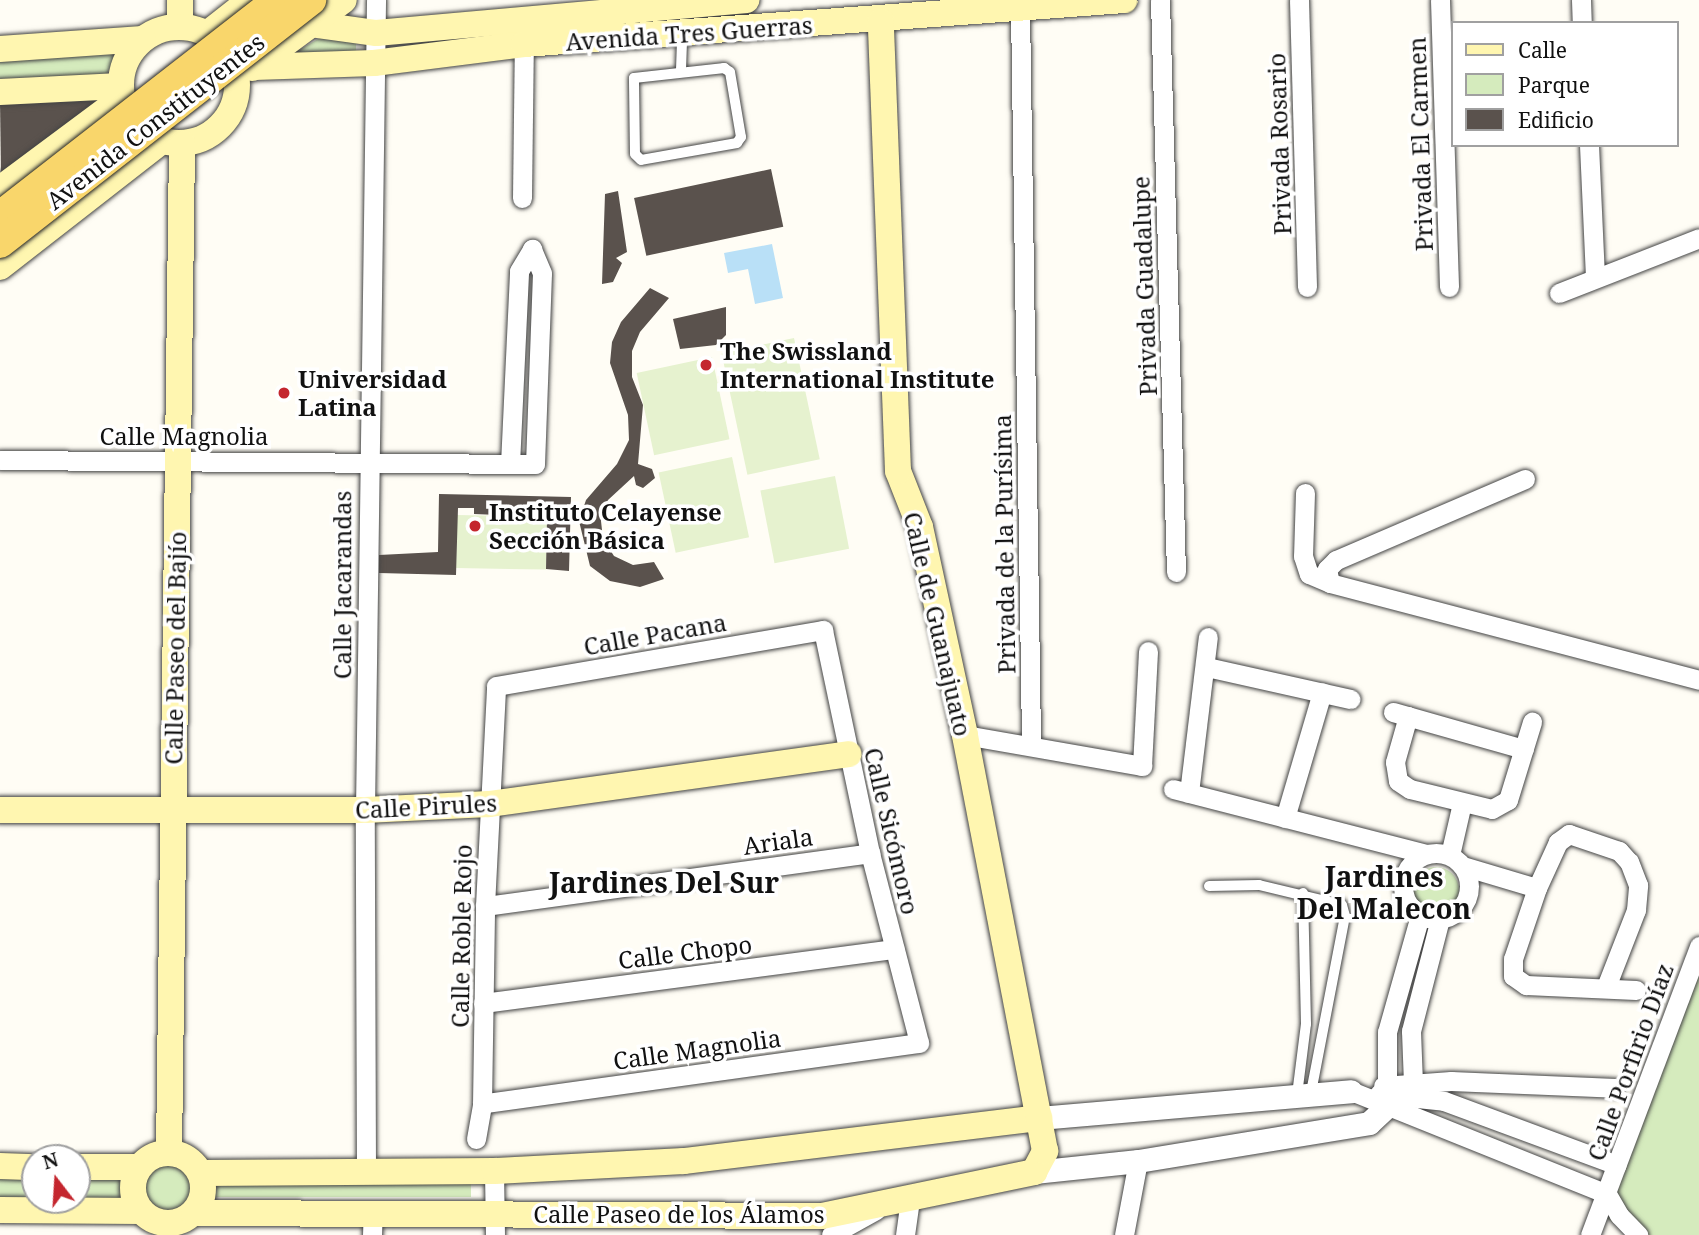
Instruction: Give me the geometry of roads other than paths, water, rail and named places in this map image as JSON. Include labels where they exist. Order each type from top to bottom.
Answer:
[{"type":"main road","points":[[180,0],[180,27]]},
{"type":"main road","points":[[207,34],[250,0]]},
{"type":"main road","name":"Avenida Constituyentes","points":[[0,216],[276,0]]},
{"type":"main road","points":[[0,267],[84,202],[172,142],[200,139],[228,115],[246,73],[311,12],[344,0]]},
{"type":"main road","name":"Avenida Tres Guerras","points":[[311,12],[376,33],[747,0]]},
{"type":"main road","name":"Avenida Tres Guerras","points":[[246,73],[374,63],[524,44],[759,27],[881,10],[1124,0]]},
{"type":"main road","name":"Calle de Guanajuato","points":[[881,10],[898,471],[920,527],[965,734],[1039,1118]]},
{"type":"main road","name":"Avenida Constituyentes","points":[[0,243],[311,12]]},
{"type":"main road","points":[[0,49],[143,39],[180,27],[207,34],[246,73]]},
{"type":"main road","points":[[143,39],[123,68],[121,92],[136,125],[172,142]]},
{"type":"main road","points":[[0,92],[121,92]]},
{"type":"main road","points":[[0,189],[56,147],[121,92]]},
{"type":"main road","name":"Calle Paseo del Bajío","points":[[169,1152],[179,460],[172,142]]},
{"type":"main road","name":"Calle Pirules","points":[[0,810],[365,810],[489,804],[849,754]]},
{"type":"main road","points":[[1034,1172],[1045,1151],[1039,1118]]},
{"type":"main road","name":"Calle Paseo de los Álamos","points":[[201,1173],[494,1171],[684,1161],[1039,1118]]},
{"type":"main road","points":[[169,1152],[188,1158],[201,1173],[204,1194],[178,1224],[154,1221],[141,1211],[133,1197],[139,1167],[152,1156],[169,1152]]},
{"type":"main road","points":[[0,1167],[21,1167]]},
{"type":"main road","points":[[91,1167],[139,1167]]},
{"type":"main road","name":"Calle Paseo de los Álamos","points":[[178,1224],[694,1225],[822,1216],[882,1207],[1034,1172]]},
{"type":"main road","points":[[0,1210],[141,1211]]},
{"type":"street","points":[[276,0],[282,16],[311,12]]},
{"type":"street","name":"Calle Jacarandas","points":[[366,1171],[365,810],[376,0]]},
{"type":"street","points":[[755,0],[759,27]]},
{"type":"street","name":"Privada Guadalupe","points":[[1160,0],[1176,572]]},
{"type":"street","name":"Privada Rosario","points":[[1299,0],[1307,287]]},
{"type":"street","name":"Privada El Carmen","points":[[1440,0],[1449,287]]},
{"type":"street","points":[[1581,0],[1582,21]]},
{"type":"street","name":"Privada de la Purísima","points":[[1020,4],[1031,744]]},
{"type":"street","points":[[522,198],[524,44]]},
{"type":"street","points":[[56,147],[74,172],[84,202]]},
{"type":"street","points":[[1589,147],[1595,278]]},
{"type":"street","points":[[1559,293],[1699,238]]},
{"type":"street","points":[[532,249],[542,273],[539,359],[535,464],[510,464],[519,271],[532,249]]},
{"type":"street","points":[[515,360],[539,359]]},
{"type":"street","name":"Calle Magnolia","points":[[0,460],[510,464]]},
{"type":"street","points":[[1329,583],[1327,569],[1336,560],[1525,480]]},
{"type":"street","points":[[1305,493],[1303,556],[1309,574],[1329,583],[1698,682]]},
{"type":"street","name":"Calle Pacana","points":[[496,686],[822,630]]},
{"type":"street","name":"Calle Sicómoro","points":[[822,630],[870,853],[919,1043]]},
{"type":"street","points":[[1208,637],[1207,667],[1181,791],[1456,860],[1537,888]]},
{"type":"street","points":[[965,734],[1142,766],[1148,651]]},
{"type":"street","points":[[1207,667],[1350,699]]},
{"type":"street","name":"Calle Roble Rojo","points":[[476,1139],[482,1104],[485,906],[496,686]]},
{"type":"street","points":[[1285,818],[1322,692]]},
{"type":"street","points":[[1524,749],[1401,714],[1395,762],[1398,780],[1410,789],[1462,803],[1492,809],[1504,805],[1524,749],[1532,722]]},
{"type":"street","points":[[1462,803],[1456,860],[1468,876],[1467,899]]},
{"type":"street","points":[[1606,987],[1636,910],[1638,885],[1629,862],[1619,851],[1569,834],[1558,842],[1537,888],[1511,967],[1513,976],[1526,985],[1636,990]]},
{"type":"street","points":[[1396,846],[1408,867]]},
{"type":"street","name":"Ariala","points":[[485,906],[870,853]]},
{"type":"street","points":[[1426,854],[1408,867],[1403,877],[1405,899],[1420,915],[1440,919],[1460,909],[1494,874]]},
{"type":"street","points":[[1388,1095],[1387,1032],[1420,915]]},
{"type":"street","points":[[1413,1083],[1412,1031],[1440,919]]},
{"type":"street","name":"Calle Porfirio Díaz","points":[[1591,1235],[1642,1087],[1699,947]]},
{"type":"street","name":"Calle Chopo","points":[[483,1003],[894,949]]},
{"type":"street","name":"Calle Magnolia","points":[[482,1104],[919,1043]]},
{"type":"street","name":"Calle Paseo de los Álamos","points":[[1034,1172],[1138,1161],[1369,1123],[1388,1095],[1413,1083],[1451,1080],[1615,1088]]},
{"type":"street","name":"Calle Paseo de los Álamos","points":[[1039,1118],[1304,1094],[1350,1091],[1388,1095],[1607,1194]]},
{"type":"street","name":"Calle Paseo de los Álamos","points":[[1350,1091],[1444,1101],[1617,1165]]},
{"type":"street","points":[[1124,1235],[1138,1161]]},
{"type":"street","points":[[494,1171],[495,1224]]},
{"type":"street","points":[[1607,1194],[1620,1225],[1638,1235]]},
{"type":"street","points":[[905,1235],[910,1201]]},
{"type":"street","points":[[831,1235],[882,1207]]},
{"type":"lane","points":[[680,5],[681,70]]},
{"type":"lane","points":[[681,70],[730,72],[741,137],[737,143],[641,160],[635,154],[631,84],[634,78],[681,70]]},
{"type":"lane","points":[[1209,886],[1259,885],[1303,893],[1339,901],[1345,911],[1325,1026],[1304,1094]]},
{"type":"lane","points":[[1303,893],[1306,1024],[1304,1094]]},
{"type":"lane","points":[[1306,1024],[1325,1026]]},
{"type":"water","points":[[772,244],[783,298],[755,304],[748,269],[728,273],[724,253]]},
{"type":"place","name":"The Swissland International Institute","points":[[706,365]]},
{"type":"place","name":"Universidad Latina","points":[[284,393]]},
{"type":"place","name":"Instituto Celayense Sección Básica","points":[[475,526]]},
{"type":"district","name":"Jardines Del Sur","points":[[664,882]]},
{"type":"district","name":"Jardines Del Malecon","points":[[1384,892]]}]
